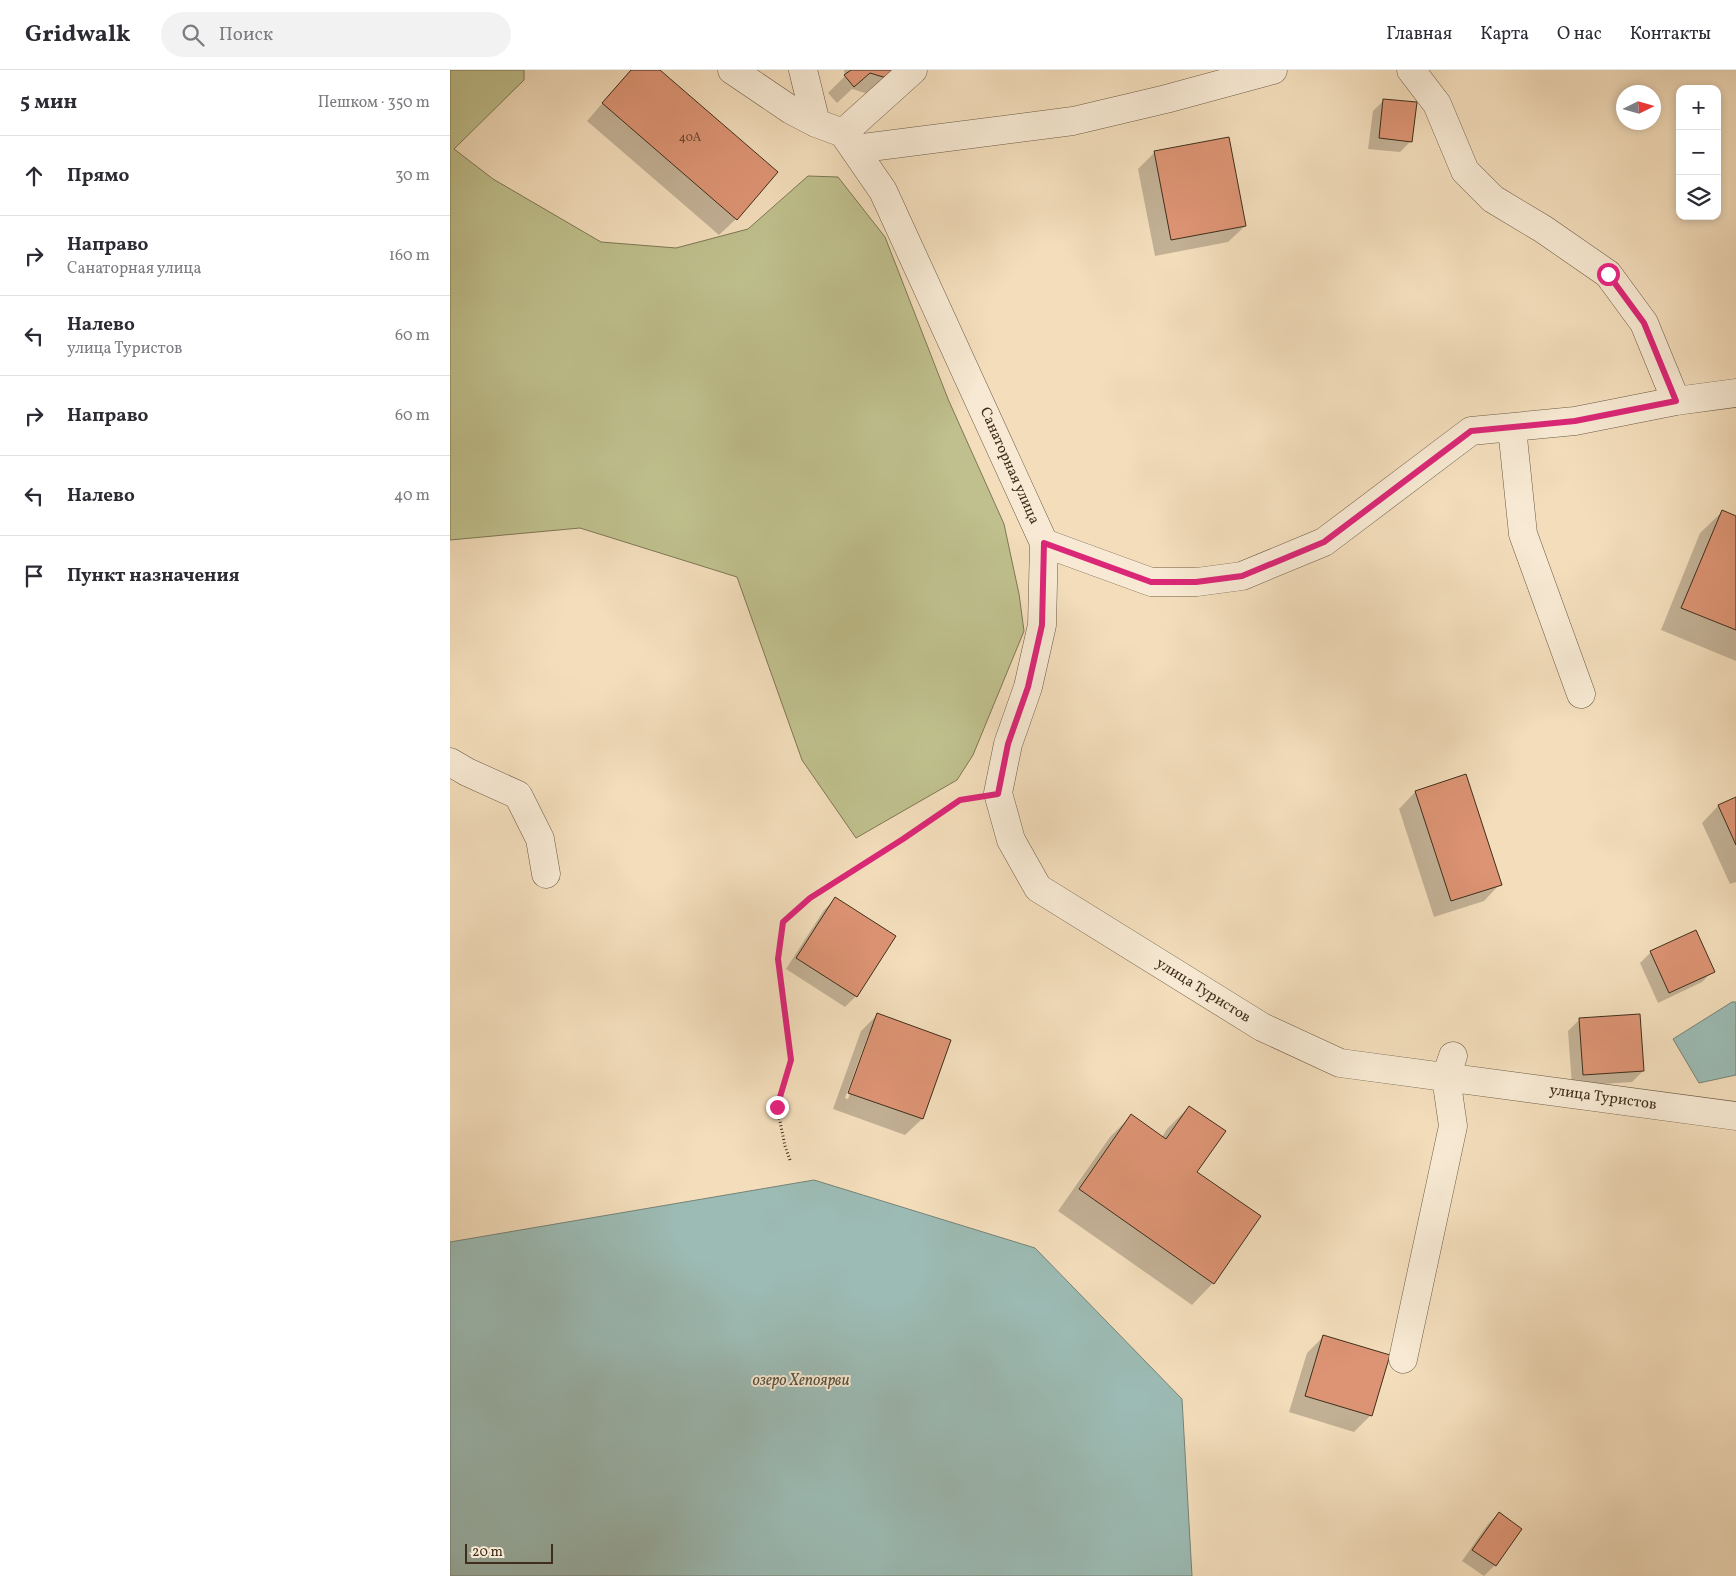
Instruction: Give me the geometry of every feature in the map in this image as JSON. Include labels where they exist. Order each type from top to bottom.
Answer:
[{"type":"street","points":[[732,70],[791,110],[849,141],[1072,121],[1166,99],[1273,70]]},
{"type":"street","points":[[803,70],[816,123]]},
{"type":"street","points":[[849,141],[913,70]]},
{"type":"street","points":[[1411,70],[1437,104],[1465,171],[1493,199],[1543,229],[1608,274],[1644,323],[1676,401]]},
{"type":"street","name":"Санаторная улица","points":[[849,141],[883,191],[1044,543],[1151,582],[1196,582],[1242,576],[1324,542],[1471,431],[1575,421],[1676,401],[1736,393]]},
{"type":"street","points":[[1512,428],[1523,534],[1581,694]]},
{"type":"street","name":"улица Туристов","points":[[1044,543],[1042,625],[1028,687],[1008,744],[998,794],[1011,840],[1038,888],[1262,1027],[1340,1064],[1450,1066],[1736,1116]]},
{"type":"street","points":[[450,762],[467,772],[518,795],[540,839],[546,874]]},
{"type":"street","points":[[1403,1359],[1453,1126],[1450,1066]]},
{"type":"path","points":[[790,1160],[785,1146],[777,1107],[791,1060],[778,959],[783,922],[810,898],[960,800],[998,794]]},
{"type":"green space","points":[[450,70],[524,70],[524,80],[454,149],[493,179],[601,242],[676,248],[748,229],[808,176],[838,177],[885,237],[948,399],[1004,524],[1019,594],[1024,631],[973,755],[957,780],[856,838],[802,760],[737,577],[580,528],[450,540]]},
{"type":"water","points":[[1732,1002],[1736,1002],[1736,1075],[1699,1083],[1673,1039]]},
{"type":"water","name":"озеро Хепоярви","points":[[814,1180],[1035,1248],[1182,1399],[1192,1576],[450,1576],[450,1242]]},
{"type":"building","points":[[631,70],[660,70],[778,172],[737,220],[602,103]]},
{"type":"building","points":[[851,70],[906,70],[900,74],[883,77],[870,73],[854,87],[844,75]]},
{"type":"building","points":[[1383,99],[1417,102],[1412,142],[1379,138]]},
{"type":"building","points":[[1229,137],[1246,226],[1171,240],[1154,151]]},
{"type":"building","points":[[1722,510],[1736,516],[1736,630],[1681,608]]},
{"type":"building","points":[[1466,774],[1502,885],[1451,901],[1415,791]]},
{"type":"building","points":[[1736,797],[1736,845],[1718,805]]},
{"type":"building","points":[[835,897],[896,936],[857,997],[796,958]]},
{"type":"building","points":[[1696,930],[1715,972],[1669,993],[1650,951]]},
{"type":"building","points":[[877,1013],[951,1040],[923,1119],[848,1093]]},
{"type":"building","points":[[1640,1014],[1644,1071],[1583,1075],[1579,1018]]},
{"type":"building","points":[[1189,1106],[1226,1131],[1197,1172],[1261,1216],[1214,1284],[1079,1189],[1131,1114],[1166,1139]]},
{"type":"building","points":[[1323,1335],[1390,1355],[1372,1416],[1305,1396]]},
{"type":"building","points":[[1499,1512],[1522,1529],[1496,1566],[1472,1550]]},
{"type":"route","points":[[777,1107],[791,1060],[778,959],[783,922],[810,898],[960,800],[998,794],[1008,744],[1028,687],[1042,625],[1044,543],[1151,582],[1196,582],[1242,576],[1324,542],[1471,431],[1575,421],[1676,401],[1644,323],[1608,274]]}]
